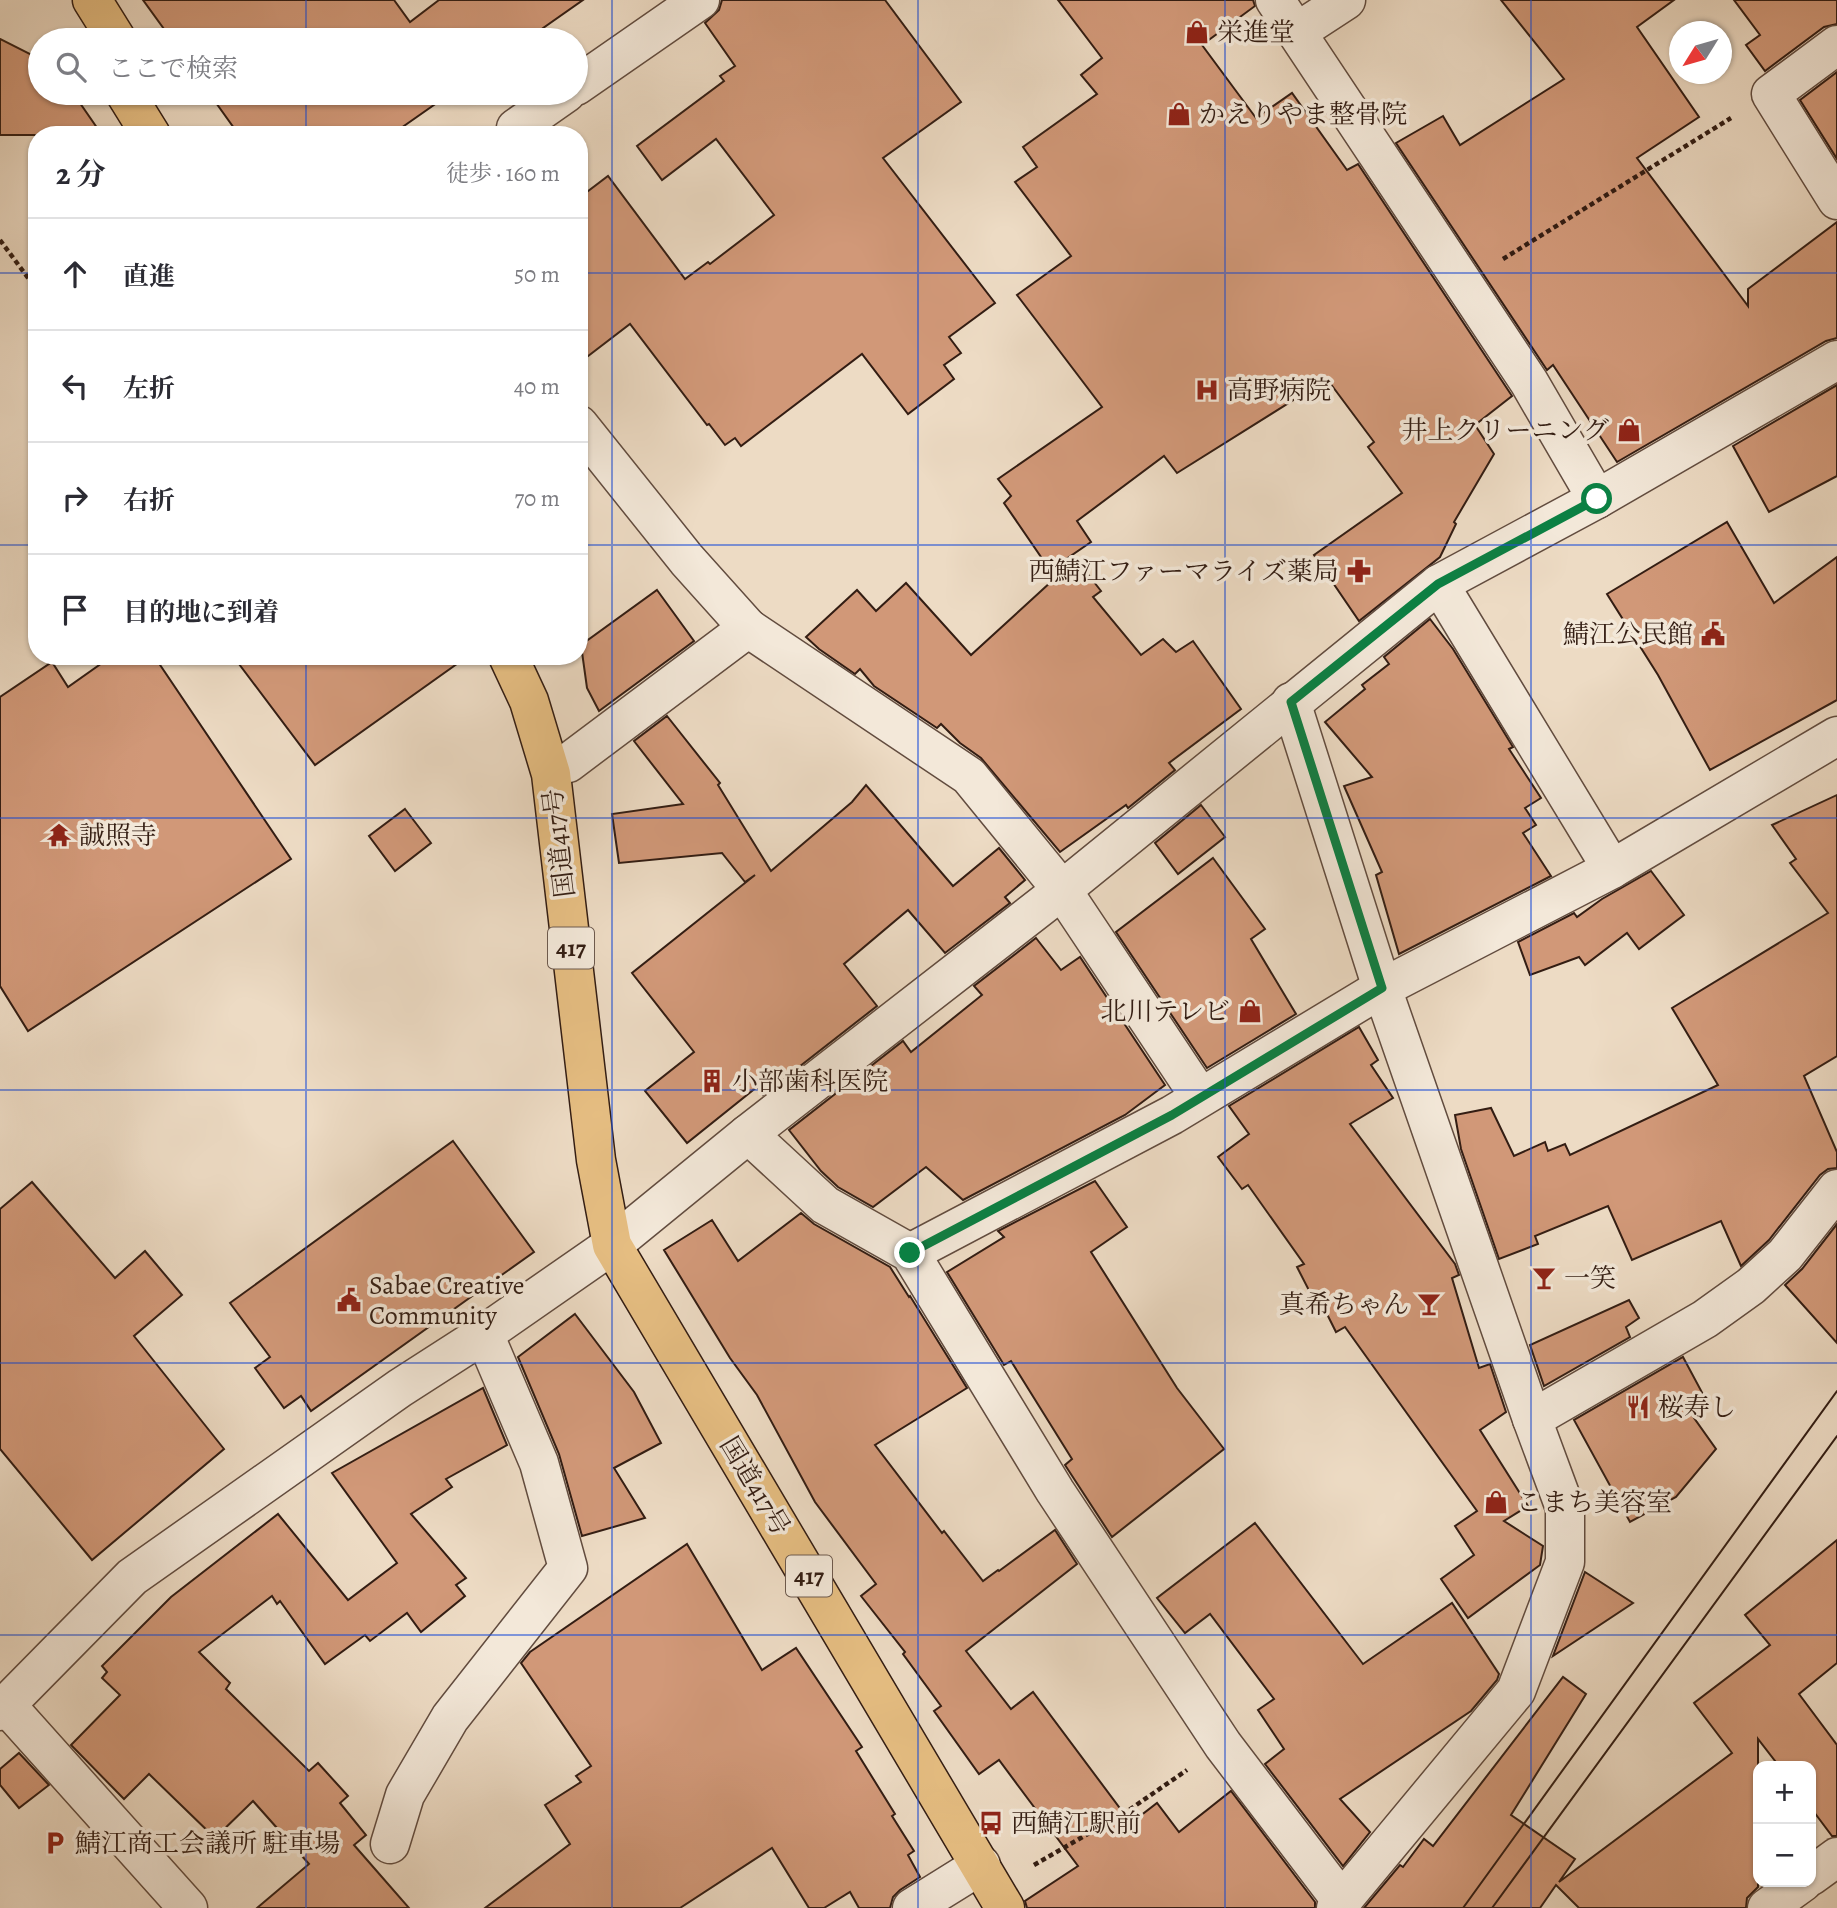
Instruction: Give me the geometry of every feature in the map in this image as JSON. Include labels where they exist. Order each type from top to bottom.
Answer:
[{"type":"highway","points":[[67,0],[84,28]]},
{"type":"highway","points":[[92,0],[110,28]]},
{"type":"highway","points":[[133,105],[146,126]]},
{"type":"highway","points":[[157,105],[170,126]]},
{"type":"highway","name":"国道417号","points":[[512,665],[529,701],[551,774],[596,1160],[612,1245],[993,1887]]},
{"type":"highway","name":"国道417号","points":[[536,665],[547,687],[569,763],[612,1150],[612,1245]]},
{"type":"street","points":[[588,78],[700,0]]},
{"type":"street","points":[[1275,0],[1529,382],[1597,499]]},
{"type":"street","points":[[1297,32],[1346,0]]},
{"type":"street","points":[[1837,45],[1770,94],[1837,200]]},
{"type":"street","points":[[519,126],[549,105]]},
{"type":"street","points":[[188,1908],[3,1708],[132,1577],[400,1388],[484,1334],[612,1245],[748,1134],[1062,890],[1438,584],[1597,499],[1837,360]]},
{"type":"street","points":[[588,436],[687,560],[748,628],[969,776],[1062,890],[1200,1097]]},
{"type":"street","points":[[1438,584],[1612,869]]},
{"type":"street","points":[[569,763],[748,628]]},
{"type":"street","points":[[748,1134],[825,1205],[910,1253],[1055,1491],[1223,1745],[1338,1904],[1516,1690],[1565,1562],[1565,1508],[1382,988],[1291,702]]},
{"type":"street","points":[[910,1253],[1172,1115],[1382,988],[1612,869],[1837,736]]},
{"type":"street","points":[[1532,1419],[1705,1319],[1751,1286],[1785,1255],[1837,1189]]},
{"type":"street","points":[[390,1844],[405,1795],[450,1718],[568,1568],[539,1463],[484,1334]]},
{"type":"street","points":[[1816,1872],[1837,1857]]},
{"type":"street","points":[[912,1908],[993,1887]]},
{"type":"street","points":[[1767,1908],[1796,1887]]},
{"type":"path","points":[[1464,282],[1770,94]]},
{"type":"path","points":[[0,240],[28,278]]},
{"type":"path","points":[[993,1887],[1129,1810],[1223,1745]]},
{"type":"building","points":[[143,0],[394,0],[410,22],[439,0],[583,0],[543,28],[163,28]]},
{"type":"building","points":[[722,0],[885,0],[961,102],[883,158],[995,303],[949,337],[961,353],[944,365],[954,379],[908,414],[862,354],[741,446],[735,438],[725,445],[630,324],[588,356],[588,191],[608,176],[685,279],[708,262],[710,264],[774,215],[716,139],[662,180],[637,146],[724,81],[720,76],[735,66],[705,23],[719,10]]},
{"type":"building","points":[[1058,0],[1253,0],[1255,6],[1202,45],[1256,118],[1292,93],[1347,170],[1358,164],[1512,396],[1475,425],[1494,454],[1454,522],[1456,524],[1440,557],[1359,621],[1314,555],[1402,493],[1368,447],[1374,442],[1327,379],[1177,473],[1164,456],[1077,521],[1091,542],[1050,570],[1004,503],[1011,496],[998,479],[1102,407],[1017,295],[1071,256],[1015,182],[1037,167],[1023,147],[1097,94],[1081,75],[1102,58]]},
{"type":"building","points":[[1501,0],[1674,0],[1637,27],[1669,73],[1669,84],[1676,84],[1699,117],[1637,158],[1748,306],[1748,289],[1837,222],[1837,338],[1826,341],[1617,462],[1553,365],[1547,370],[1396,143],[1443,116],[1460,145],[1564,79]]},
{"type":"building","points":[[1734,0],[1837,0],[1837,24],[1824,27],[1765,71],[1746,45],[1760,35]]},
{"type":"building","points":[[0,39],[28,53],[28,105],[81,105],[96,126],[28,126],[28,135],[0,135]]},
{"type":"building","points":[[1837,72],[1837,159],[1800,100]]},
{"type":"building","points":[[218,105],[434,105],[404,126],[233,126]]},
{"type":"building","points":[[1837,385],[1837,476],[1769,512],[1733,446]]},
{"type":"building","name":"鯖江公民館","points":[[1727,522],[1774,603],[1837,557],[1837,700],[1710,770],[1658,675],[1607,594]]},
{"type":"building","points":[[1076,559],[1101,591],[1093,597],[1141,655],[1163,639],[1176,652],[1193,641],[1241,709],[1169,763],[1175,770],[1128,808],[1126,805],[1060,852],[981,758],[960,743],[941,724],[937,728],[874,686],[860,669],[855,674],[806,637],[857,590],[876,611],[906,583],[971,655]]},
{"type":"building","points":[[657,590],[694,641],[599,711],[587,688],[584,665],[588,665],[588,640]]},
{"type":"building","points":[[1430,619],[1453,649],[1513,747],[1509,749],[1541,798],[1525,808],[1536,825],[1523,833],[1551,876],[1399,954],[1376,875],[1382,872],[1344,786],[1372,777],[1325,722],[1365,689],[1362,685],[1389,664],[1384,657]]},
{"type":"building","points":[[48,665],[54,665],[68,687],[99,665],[160,665],[291,859],[28,1031],[0,986],[0,697]]},
{"type":"building","points":[[240,665],[455,665],[315,765]]},
{"type":"building","points":[[667,716],[720,783],[718,785],[771,871],[852,802],[866,785],[953,886],[999,848],[1025,880],[1005,897],[1010,903],[945,953],[908,910],[844,964],[877,1006],[763,1095],[757,1087],[687,1143],[645,1091],[694,1052],[632,973],[755,875],[745,882],[722,853],[619,863],[612,814],[683,804],[634,741]]},
{"type":"building","points":[[1837,795],[1837,1056],[1804,1076],[1837,1152],[1837,1168],[1828,1169],[1820,1175],[1769,1240],[1741,1266],[1721,1221],[1632,1260],[1608,1206],[1535,1236],[1538,1244],[1499,1259],[1461,1149],[1455,1115],[1491,1108],[1514,1156],[1545,1142],[1548,1151],[1565,1144],[1570,1155],[1718,1085],[1672,1008],[1828,913],[1790,863],[1796,859],[1772,825]]},
{"type":"building","points":[[1201,805],[1225,837],[1178,874],[1155,843]]},
{"type":"building","points":[[405,809],[431,843],[395,871],[369,836]]},
{"type":"building","points":[[1213,858],[1265,929],[1251,939],[1296,1014],[1207,1068],[1116,932]]},
{"type":"building","points":[[1651,871],[1684,915],[1639,949],[1627,933],[1585,965],[1579,957],[1530,975],[1518,942],[1574,913],[1577,917]]},
{"type":"building","points":[[1036,938],[1061,970],[1080,957],[1165,1085],[1125,1115],[963,1200],[926,1167],[873,1207],[838,1187],[821,1171],[789,1130],[903,1041],[911,1052],[982,995],[974,986]]},
{"type":"building","points":[[1359,1027],[1378,1060],[1371,1065],[1393,1098],[1350,1124],[1455,1264],[1459,1275],[1452,1278],[1479,1368],[1490,1364],[1506,1412],[1480,1430],[1528,1506],[1504,1521],[1543,1546],[1540,1565],[1468,1618],[1441,1579],[1474,1555],[1455,1526],[1477,1511],[1345,1327],[1336,1332],[1322,1304],[1317,1306],[1297,1267],[1304,1264],[1248,1185],[1242,1189],[1218,1157],[1249,1134],[1229,1106]]},
{"type":"building","points":[[453,1141],[534,1252],[311,1411],[301,1396],[284,1408],[255,1368],[270,1357],[230,1303]]},
{"type":"building","points":[[1095,1181],[1127,1227],[1091,1252],[1177,1388],[1224,1449],[1112,1537],[1065,1465],[1072,1459],[1011,1361],[1004,1365],[947,1272],[1004,1237],[998,1231]]},
{"type":"building","points":[[32,1182],[115,1278],[145,1251],[182,1295],[134,1336],[224,1449],[92,1560],[0,1449],[0,1209]]},
{"type":"building","points":[[801,1213],[814,1224],[890,1267],[967,1388],[875,1445],[942,1533],[944,1531],[983,1581],[1055,1530],[1077,1564],[966,1651],[1011,1709],[1033,1692],[1131,1823],[1157,1803],[1179,1832],[1231,1791],[1315,1902],[1315,1908],[1027,1908],[1025,1901],[1078,1866],[999,1760],[979,1774],[934,1711],[941,1706],[903,1654],[905,1652],[861,1596],[876,1584],[815,1502],[757,1395],[730,1358],[664,1250],[712,1220],[738,1261]]},
{"type":"building","points":[[1837,1224],[1837,1343],[1785,1285],[1802,1269]]},
{"type":"building","points":[[1629,1300],[1639,1318],[1626,1327],[1630,1337],[1544,1386],[1530,1345]]},
{"type":"building","points":[[575,1314],[634,1392],[661,1443],[614,1468],[645,1518],[582,1536],[559,1454],[518,1357]]},
{"type":"building","points":[[1683,1357],[1705,1398],[1687,1408],[1716,1449],[1676,1497],[1630,1522],[1574,1420]]},
{"type":"building","points":[[483,1388],[507,1445],[446,1479],[452,1487],[411,1514],[466,1578],[456,1585],[465,1596],[421,1632],[407,1613],[370,1641],[365,1635],[325,1664],[280,1601],[277,1604],[272,1596],[199,1652],[230,1683],[226,1689],[309,1771],[318,1763],[348,1796],[340,1803],[366,1835],[354,1845],[409,1908],[257,1908],[309,1864],[253,1801],[215,1838],[149,1774],[124,1799],[71,1745],[120,1695],[102,1678],[107,1672],[102,1666],[171,1597],[278,1514],[348,1600],[397,1563],[332,1473]]},
{"type":"building","points":[[1255,1523],[1363,1664],[1452,1603],[1499,1674],[1471,1711],[1340,1799],[1370,1832],[1343,1866],[1265,1764],[1284,1749],[1258,1710],[1274,1699],[1210,1614],[1185,1633],[1157,1598]]},
{"type":"building","points":[[1837,1540],[1837,1663],[1799,1694],[1837,1745],[1837,1836],[1832,1836],[1816,1815],[1816,1761],[1775,1761],[1758,1739],[1758,1761],[1753,1761],[1753,1887],[1758,1887],[1747,1898],[1746,1908],[1579,1908],[1556,1885],[1540,1908],[1364,1908],[1400,1865],[1403,1867],[1424,1839],[1433,1846],[1563,1677],[1586,1694],[1511,1815],[1575,1859],[1559,1882],[1732,1753],[1694,1703],[1770,1645],[1745,1615]]},
{"type":"building","points":[[687,1544],[762,1670],[796,1648],[862,1747],[856,1751],[895,1814],[892,1816],[914,1851],[908,1855],[920,1877],[893,1897],[890,1908],[859,1908],[850,1892],[824,1908],[809,1908],[772,1848],[680,1908],[485,1908],[570,1844],[545,1805],[581,1782],[576,1776],[591,1766],[521,1663],[530,1652]]},
{"type":"building","points":[[1585,1572],[1633,1603],[1553,1656]]},
{"type":"building","points":[[19,1753],[49,1785],[19,1808],[0,1785],[0,1769]]},
{"type":"tram line","points":[[1463,1908],[1837,1391]]},
{"type":"tram line","points":[[1492,1908],[1837,1436]]},
{"type":"place","name":"栄進堂","points":[[1197,32]]},
{"type":"place","name":"かえりやま整骨院","points":[[1179,114]]},
{"type":"place","name":"高野病院","points":[[1207,390]]},
{"type":"place","name":"井上クリーニング","points":[[1629,430]]},
{"type":"place","name":"西鯖江ファーマライズ薬局","points":[[1359,571]]},
{"type":"place","name":"鯖江公民館","points":[[1713,634]]},
{"type":"place","name":"誠照寺","points":[[59,835]]},
{"type":"place","name":"北川テレビ","points":[[1250,1011]]},
{"type":"place","name":"小部歯科医院","points":[[712,1081]]},
{"type":"place","name":"一笑","points":[[1544,1278]]},
{"type":"place","name":"Sabae Creative Community","points":[[349,1300]]},
{"type":"place","name":"真希ちゃん","points":[[1429,1304]]},
{"type":"place","name":"桜寿し","points":[[1638,1407]]},
{"type":"place","name":"こまち美容室","points":[[1496,1502]]},
{"type":"place","name":"西鯖江駅前","points":[[991,1823]]},
{"type":"place","name":"鯖江商工会議所 駐車場","points":[[55,1843]]},
{"type":"route","points":[[910,1253],[1172,1115],[1382,988],[1291,702],[1438,584],[1597,499]]}]
